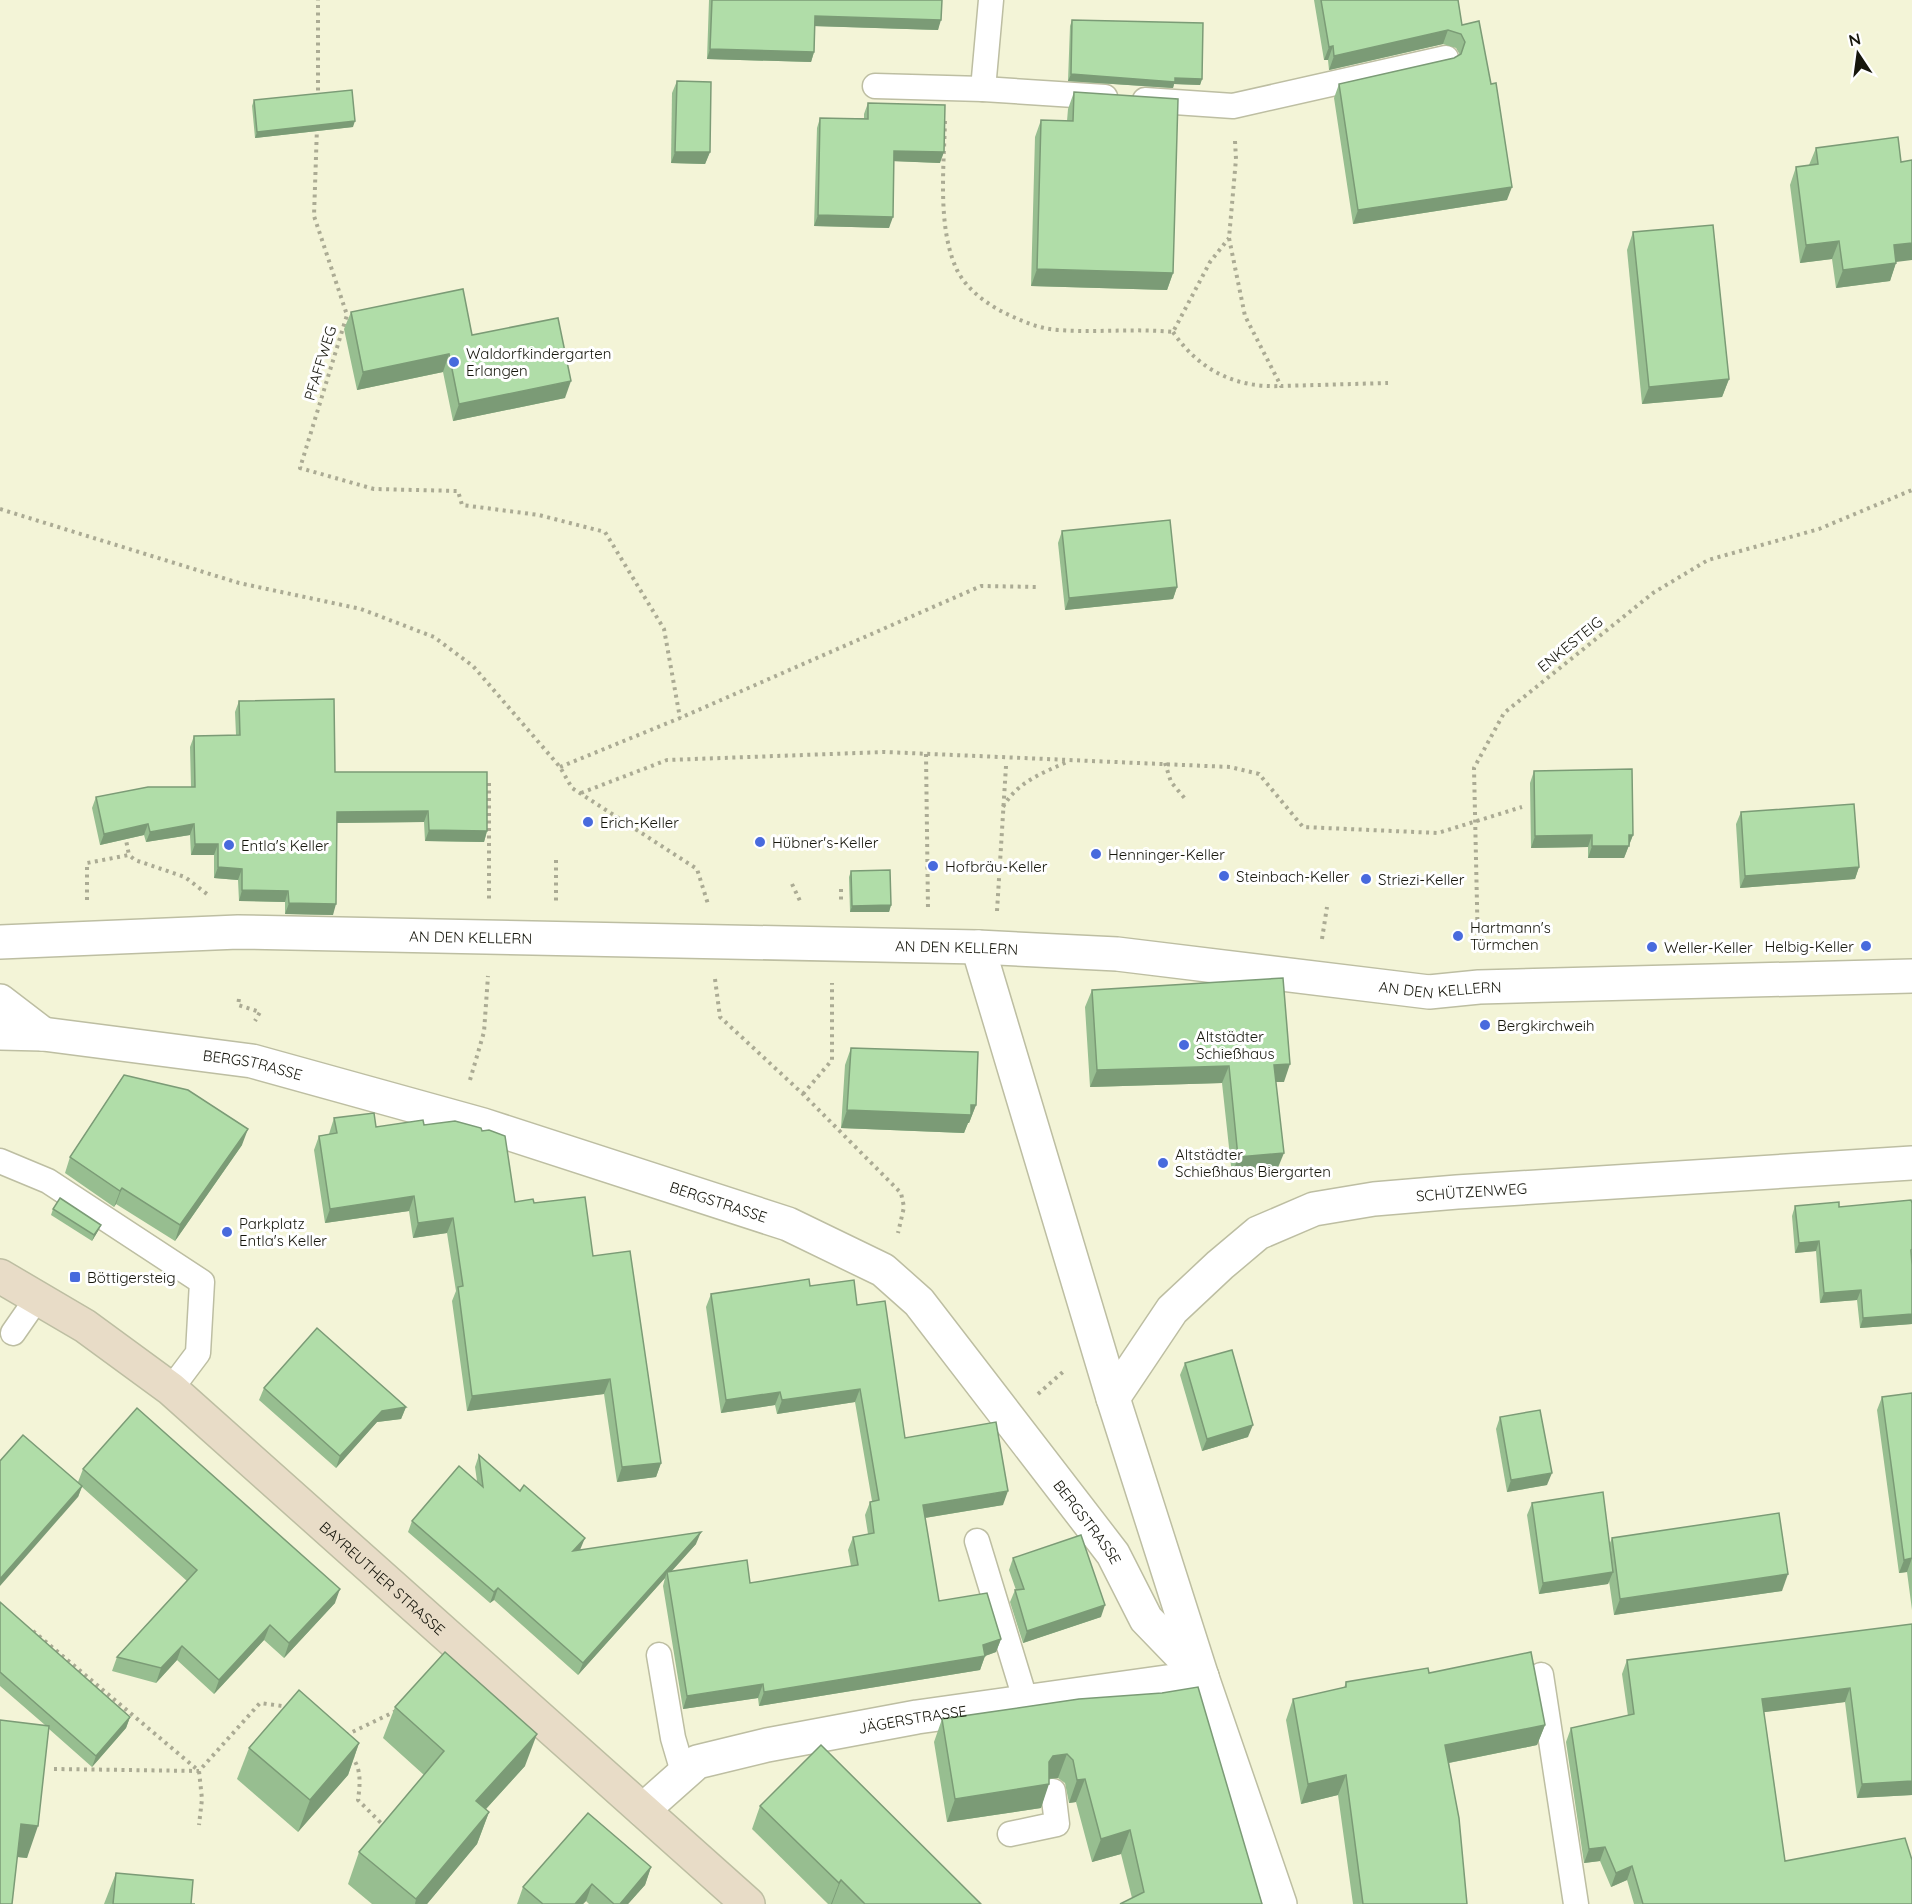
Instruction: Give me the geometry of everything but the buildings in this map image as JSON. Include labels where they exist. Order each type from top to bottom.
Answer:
[{"type":"street","name":"AN DEN KELLERN","points":[[0,942],[233,933],[930,945],[1117,954],[1429,992],[1479,987],[1912,976]]},
{"type":"street","name":"BERGSTRASSE","points":[[987,947],[1095,1341],[1202,1677],[1280,1904]]},
{"type":"street","points":[[0,1000],[42,1034]]},
{"type":"street","points":[[0,1034],[42,1034]]},
{"type":"street","name":"BERGSTRASSE","points":[[42,1034],[252,1061],[483,1125],[788,1224],[883,1270],[912,1295],[1009,1421],[1053,1473],[1113,1554],[1146,1619],[1202,1677]]},
{"type":"street","name":"SCHÜTZENWEG","points":[[1113,1398],[1172,1310],[1258,1233],[1314,1209],[1374,1199],[1457,1192],[1911,1168]]},
{"type":"street","name":"BAYREUTHER STRASSE","points":[[0,1276],[38,1297],[130,1357],[171,1389],[643,1810],[741,1902]]},
{"type":"street","name":"JÄGERSTRASSE","points":[[643,1810],[697,1762],[767,1745],[917,1717],[1202,1677]]},
{"type":"lane","points":[[983,89],[991,0]]},
{"type":"lane","points":[[875,86],[983,89],[1233,106],[1446,58]]},
{"type":"lane","points":[[0,1161],[48,1181],[202,1282],[198,1353],[171,1389]]},
{"type":"lane","points":[[14,1333],[38,1297]]},
{"type":"lane","points":[[977,1541],[1026,1702]]},
{"type":"lane","points":[[659,1655],[673,1738],[684,1772]]},
{"type":"lane","points":[[1541,1675],[1576,1904]]},
{"type":"lane","points":[[1010,1834],[1057,1824],[1053,1791]]},
{"type":"path","points":[[317,103],[318,0]]},
{"type":"path","points":[[946,88],[943,196],[950,246],[957,270],[966,284],[991,306],[1029,324],[1058,330],[1173,332],[1201,364],[1217,374],[1257,387],[1388,383]]},
{"type":"path","points":[[1233,106],[1236,159],[1229,238],[1245,316],[1281,386]]},
{"type":"path","name":"PFAFFWEG","points":[[317,125],[314,216],[347,315],[300,468],[374,489],[458,491],[462,505],[539,515],[605,532],[664,629],[680,718]]},
{"type":"path","points":[[1173,332],[1210,262],[1229,238]]},
{"type":"path","name":"ENKESTEIG","points":[[1479,987],[1474,768],[1504,713],[1653,593],[1708,560],[1819,529],[1912,490]]},
{"type":"path","points":[[0,510],[239,583],[361,609],[434,637],[473,666],[560,767],[572,788],[697,869],[704,890]]},
{"type":"path","points":[[560,767],[680,718],[981,586],[1040,587]]},
{"type":"path","points":[[580,794],[667,760],[885,752],[1230,766],[1259,774],[1303,827],[1438,833],[1522,807]]},
{"type":"path","points":[[926,754],[930,945]]},
{"type":"path","points":[[1003,807],[1010,794],[1020,785],[1071,760]]},
{"type":"path","points":[[1165,763],[1171,782],[1187,801]]},
{"type":"path","points":[[987,947],[1003,807],[1005,766]]},
{"type":"path","points":[[478,1052],[484,1032],[489,938],[489,783]]},
{"type":"path","points":[[123,829],[129,855],[135,860],[185,877],[199,886],[218,903],[233,933]]},
{"type":"path","points":[[87,905],[85,866],[87,863],[129,855]]},
{"type":"path","points":[[556,860],[556,908]]},
{"type":"path","points":[[1321,943],[1327,908]]},
{"type":"path","points":[[710,941],[720,1017],[803,1094],[901,1193],[904,1207],[898,1232]]},
{"type":"path","points":[[803,1094],[832,1060],[834,1039],[830,944]]},
{"type":"path","points":[[1009,1421],[1095,1341]]},
{"type":"path","points":[[26,1625],[199,1771],[202,1799],[199,1825]]},
{"type":"path","points":[[54,1769],[199,1771],[261,1703],[294,1708]]},
{"type":"path","points":[[337,1739],[396,1711],[404,1703]]},
{"type":"path","points":[[350,1754],[356,1762],[360,1780],[358,1800],[390,1832]]},
{"type":"place","name":"Waldorfkindergarten Erlangen","points":[[454,362]]},
{"type":"place","name":"Erich-Keller","points":[[588,822]]},
{"type":"place","name":"Hübner's-Keller","points":[[760,842]]},
{"type":"place","name":"Entla's Keller","points":[[229,845]]},
{"type":"place","name":"Henninger-Keller","points":[[1096,854]]},
{"type":"place","name":"Hofbräu-Keller","points":[[933,866]]},
{"type":"place","name":"Steinbach-Keller","points":[[1224,876]]},
{"type":"place","name":"Striezi-Keller","points":[[1366,879]]},
{"type":"place","name":"Hartmann's Türmchen","points":[[1458,936]]},
{"type":"place","name":"Helbig-Keller","points":[[1866,946]]},
{"type":"place","name":"Weller-Keller","points":[[1652,947]]},
{"type":"place","name":"Bergkirchweih","points":[[1485,1025]]},
{"type":"place","name":"Altstädter Schießhaus","points":[[1184,1045]]},
{"type":"place","name":"Altstädter Schießhaus Biergarten","points":[[1163,1163]]},
{"type":"place","name":"Parkplatz Entla's Keller","points":[[227,1232]]},
{"type":"place","name":"Böttigersteig","points":[[75,1277]]}]
